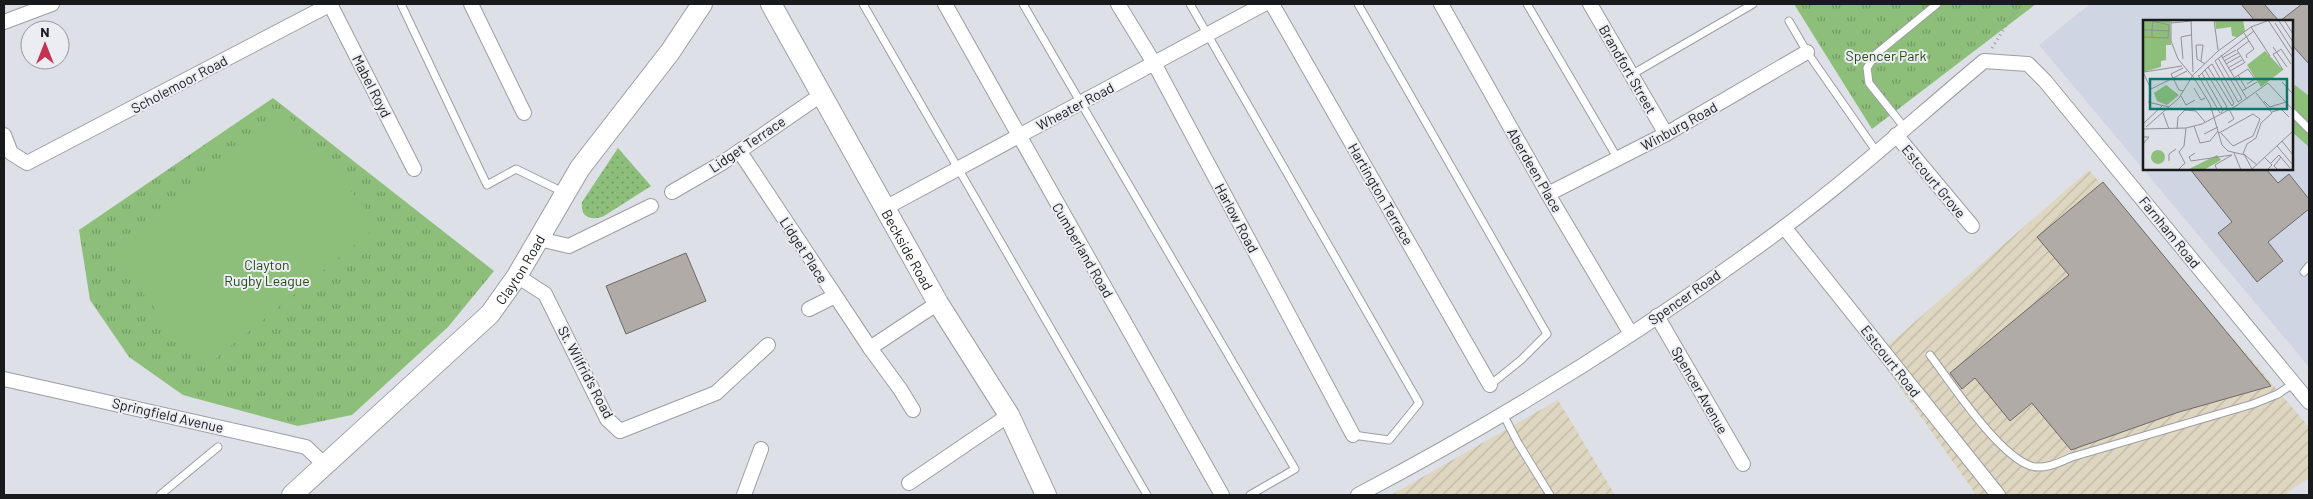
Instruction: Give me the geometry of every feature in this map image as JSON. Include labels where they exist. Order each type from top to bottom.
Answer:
[{"type":"street","points":[[4,22],[52,4]]},
{"type":"street","name":"Scholemoor Road","points":[[4,135],[11,153],[27,163],[331,4]]},
{"type":"street","name":"Mabel Royd","points":[[331,4],[414,169]]},
{"type":"street","points":[[471,4],[524,113]]},
{"type":"street","name":"Clayton Road","points":[[292,495],[490,314],[517,276],[580,168],[670,52],[702,4]]},
{"type":"street","name":"Beckside Road","points":[[771,4],[938,303],[1009,415],[1046,495]]},
{"type":"street","name":"Cumberland Road","points":[[945,4],[1222,495]]},
{"type":"street","name":"Harlow Road","points":[[1118,4],[1154,63],[1353,435]]},
{"type":"street","name":"Wheater Road","points":[[885,208],[1264,4]]},
{"type":"street","name":"Hartington Terrace","points":[[1272,4],[1490,385]]},
{"type":"street","name":"Aberdeen Place","points":[[1441,4],[1548,194],[1631,334]]},
{"type":"street","name":"Brandfort Street","points":[[1590,4],[1666,134]]},
{"type":"street","name":"Winburg Road","points":[[1548,194],[1666,134],[1807,52]]},
{"type":"street","name":"Spencer Road","points":[[1358,495],[1455,444],[1657,316],[1784,227],[1984,61]]},
{"type":"street","name":"Farnham Road","points":[[1984,61],[2028,64],[2045,81],[2294,383],[2308,397]]},
{"type":"street","name":"Lidget Terrace","points":[[672,192],[740,152],[821,95]]},
{"type":"street","name":"Estcourt Grove","points":[[1900,131],[1972,226]]},
{"type":"street","name":"Lidget Place","points":[[740,152],[834,296],[913,410]]},
{"type":"street","points":[[539,239],[569,246],[651,206]]},
{"type":"street","name":"Estcourt Road","points":[[1784,227],[1998,495]]},
{"type":"street","name":"St. Wilfrid's Road","points":[[517,276],[545,294],[608,419],[620,431],[716,393],[768,345]]},
{"type":"street","points":[[809,309],[834,296]]},
{"type":"street","points":[[870,348],[938,303]]},
{"type":"street","name":"Spencer Avenue","points":[[1657,316],[1743,464]]},
{"type":"street","name":"Springfield Avenue","points":[[4,379],[306,447],[325,465]]},
{"type":"street","points":[[909,483],[1009,415]]},
{"type":"street","points":[[744,495],[761,449]]},
{"type":"lane","points":[[401,4],[487,185],[516,169],[566,193]]},
{"type":"lane","points":[[863,4],[1147,495]]},
{"type":"lane","points":[[1023,4],[1295,469],[1250,495]]},
{"type":"lane","points":[[1190,4],[1419,403],[1389,440],[1353,435]]},
{"type":"lane","points":[[1358,4],[1548,334],[1521,360],[1490,385]]},
{"type":"lane","points":[[1527,4],[1618,159]]},
{"type":"lane","points":[[1632,75],[1753,4]]},
{"type":"lane","points":[[1900,131],[1869,83],[1867,68],[1876,54],[1937,4]]},
{"type":"lane","points":[[1789,22],[1807,52],[1876,151]]},
{"type":"lane","points":[[2293,113],[2309,129]]},
{"type":"lane","points":[[2304,272],[2309,266]]},
{"type":"lane","points":[[1930,355],[1988,430],[2015,457],[2032,466],[2046,467],[2072,457],[2253,404],[2278,394],[2294,383]]},
{"type":"lane","points":[[1503,414],[1518,443],[1550,495]]},
{"type":"lane","points":[[160,495],[218,448]]},
{"type":"path","points":[[1984,61],[2017,8],[2022,4]]},
{"type":"shaded area","points":[[2090,4],[2309,4],[2309,367],[2144,170],[2293,170],[2293,20],[2143,20],[2143,169],[2039,45]]},
{"type":"shaded area","points":[[2089,170],[2309,427],[2309,478],[2288,492],[2290,495],[1969,495],[1975,493],[1877,355]]},
{"type":"shaded area","points":[[1558,400],[1615,495],[1391,495]]},
{"type":"green space","name":"Spencer Park","points":[[1794,4],[2036,4],[1872,129]]},
{"type":"green space","points":[[2295,85],[2309,96],[2309,147],[2293,133],[2293,88]]},
{"type":"green space","name":"Clayton Rugby League","points":[[273,98],[494,271],[448,327],[352,415],[298,426],[183,395],[129,357],[90,300],[79,230]]},
{"type":"green space","points":[[283,109],[379,225],[204,368],[108,251]]},
{"type":"green space","points":[[618,148],[651,186],[604,216],[588,217],[583,212],[582,202]]},
{"type":"building","points":[[2241,4],[2264,4],[2278,20],[2254,20]]},
{"type":"building","points":[[2302,4],[2309,4],[2309,64],[2293,46],[2293,20],[2281,20]]},
{"type":"building","points":[[2191,170],[2267,170],[2278,183],[2289,174],[2309,199],[2309,209],[2268,242],[2283,261],[2257,282],[2218,233],[2232,222]]},
{"type":"building","points":[[2103,182],[2271,386],[2179,412],[2071,450],[2032,403],[2010,421],[1975,378],[1962,389],[1950,373],[2069,275],[2037,237]]},
{"type":"building","points":[[686,253],[706,301],[626,334],[606,286]]}]
